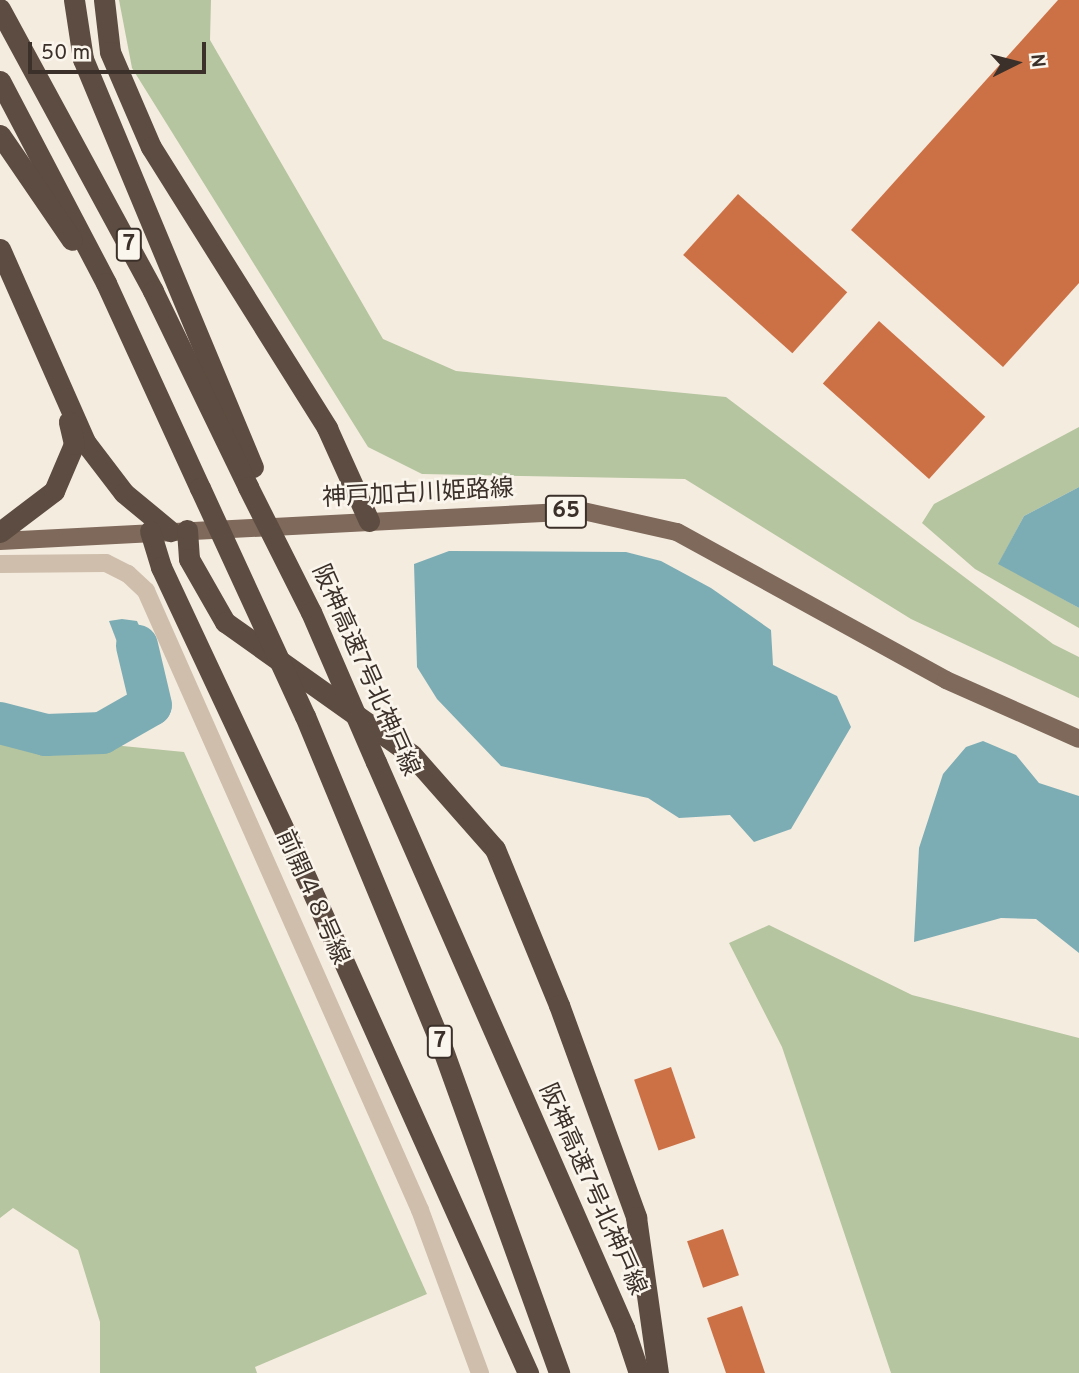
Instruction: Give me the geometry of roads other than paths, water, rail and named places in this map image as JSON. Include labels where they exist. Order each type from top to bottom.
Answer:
[{"type":"highway","points":[[74,0],[83,59],[255,487]]},
{"type":"highway","points":[[104,0],[110,51],[151,147],[327,428],[369,521]]},
{"type":"highway","name":"阪神高速7号北神戸線","points":[[0,9],[153,291],[255,487],[624,1328],[639,1373]]},
{"type":"highway","name":"7","points":[[0,81],[106,283],[305,716],[439,1039],[559,1373]]},
{"type":"highway","points":[[0,135],[106,283]]},
{"type":"highway","points":[[0,249],[85,442],[124,493],[169,531],[189,559],[225,622],[412,755],[495,849],[559,1005],[636,1217],[658,1373]]},
{"type":"highway","points":[[0,532],[54,491],[74,444],[62,393]]},
{"type":"highway","points":[[169,531],[161,567],[296,855],[528,1373]]},
{"type":"main road","name":"神戸加古川姫路線","points":[[0,541],[583,511],[677,532],[946,680],[1079,739]]},
{"type":"street","name":"前開４８号線","points":[[0,564],[106,563],[128,574],[146,591],[420,1210],[480,1373]]},
{"type":"water","points":[[1079,487],[1079,608],[998,564],[1024,516]]},
{"type":"water","points":[[449,551],[626,552],[661,561],[711,588],[771,630],[773,665],[837,696],[851,727],[791,829],[754,842],[730,815],[679,818],[648,798],[501,766],[437,699],[417,667],[414,564]]},
{"type":"water","points":[[109,621],[137,621],[160,672],[140,702]]},
{"type":"water","points":[[983,741],[1016,755],[1039,783],[1079,796],[1079,953],[1036,919],[1001,918],[914,942],[919,848],[943,774],[966,747]]},
{"type":"waterway","points":[[0,723],[46,735],[102,733],[151,705],[137,646]]}]
